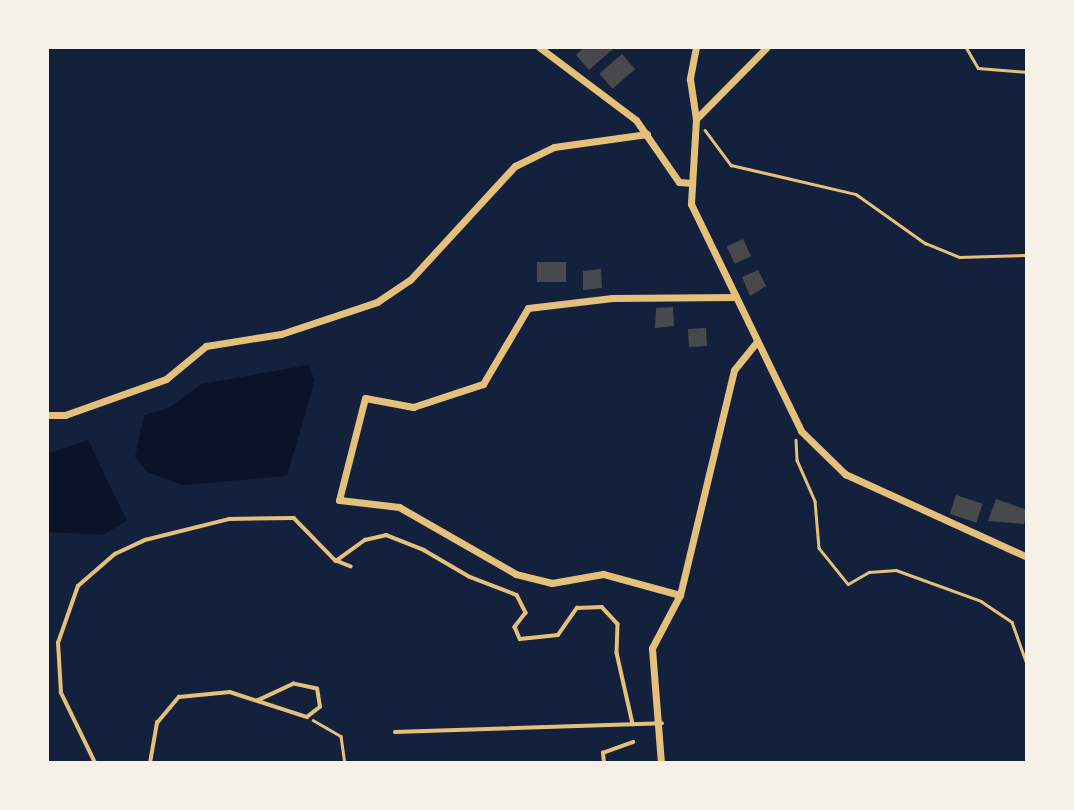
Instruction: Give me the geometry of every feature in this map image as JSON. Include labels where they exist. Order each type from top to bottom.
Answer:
[{"type":"street","points":[[539,47],[648,134],[679,182],[692,183]]},
{"type":"street","points":[[695,47],[690,79],[696,119],[691,204],[801,431],[845,474],[1027,557]]},
{"type":"street","points":[[696,119],[767,47]]},
{"type":"street","points":[[47,415],[65,415],[166,379],[206,346],[281,334],[377,302],[410,280],[515,166],[554,147],[648,134]]},
{"type":"street","points":[[680,595],[603,574],[552,583],[516,574],[399,506],[339,500],[365,398],[413,407],[483,384],[528,308],[612,298],[736,297]]},
{"type":"street","points":[[661,763],[662,723],[652,648],[680,595],[734,370],[757,342]]},
{"type":"lane","points":[[95,763],[61,693],[58,643],[78,586],[116,554],[145,540],[229,519],[294,517],[336,561],[351,567]]},
{"type":"lane","points":[[336,561],[365,540],[386,535],[424,550],[470,578],[517,595],[526,613],[515,626],[520,639],[558,635],[577,608],[602,607],[618,624],[617,653],[633,724]]},
{"type":"lane","points":[[150,763],[157,723],[179,697],[230,692],[307,717],[320,707],[317,689],[294,684],[258,701]]},
{"type":"lane","points":[[395,732],[662,723]]},
{"type":"lane","points":[[604,763],[603,753],[633,742]]},
{"type":"path","points":[[966,47],[978,68],[1027,72]]},
{"type":"path","points":[[696,119],[731,164],[856,194],[925,243],[959,257],[1027,255]]},
{"type":"path","points":[[801,431],[794,449],[815,501],[819,548],[848,584],[869,572],[896,570],[981,601],[1012,622],[1027,664]]},
{"type":"path","points":[[307,717],[341,736],[345,763]]},
{"type":"water","points":[[308,365],[315,380],[287,476],[182,485],[147,472],[135,457],[144,415],[169,408],[201,384]]},
{"type":"water","points":[[88,440],[127,521],[102,535],[47,532],[47,454]]},
{"type":"building","points":[[585,47],[613,49],[589,70],[576,55]]},
{"type":"building","points":[[622,54],[635,69],[612,89],[599,74]]},
{"type":"building","points":[[743,239],[751,256],[735,264],[727,247]]},
{"type":"building","points":[[537,262],[566,262],[566,282],[537,282]]},
{"type":"building","points":[[601,269],[602,288],[583,290],[583,271]]},
{"type":"building","points":[[758,270],[766,286],[750,296],[742,277]]},
{"type":"building","points":[[673,307],[674,326],[655,328],[656,308]]},
{"type":"building","points":[[706,328],[707,346],[689,347],[688,329]]},
{"type":"building","points":[[956,495],[983,504],[976,523],[950,514]]},
{"type":"building","points":[[996,499],[1027,510],[1024,524],[988,521]]}]
